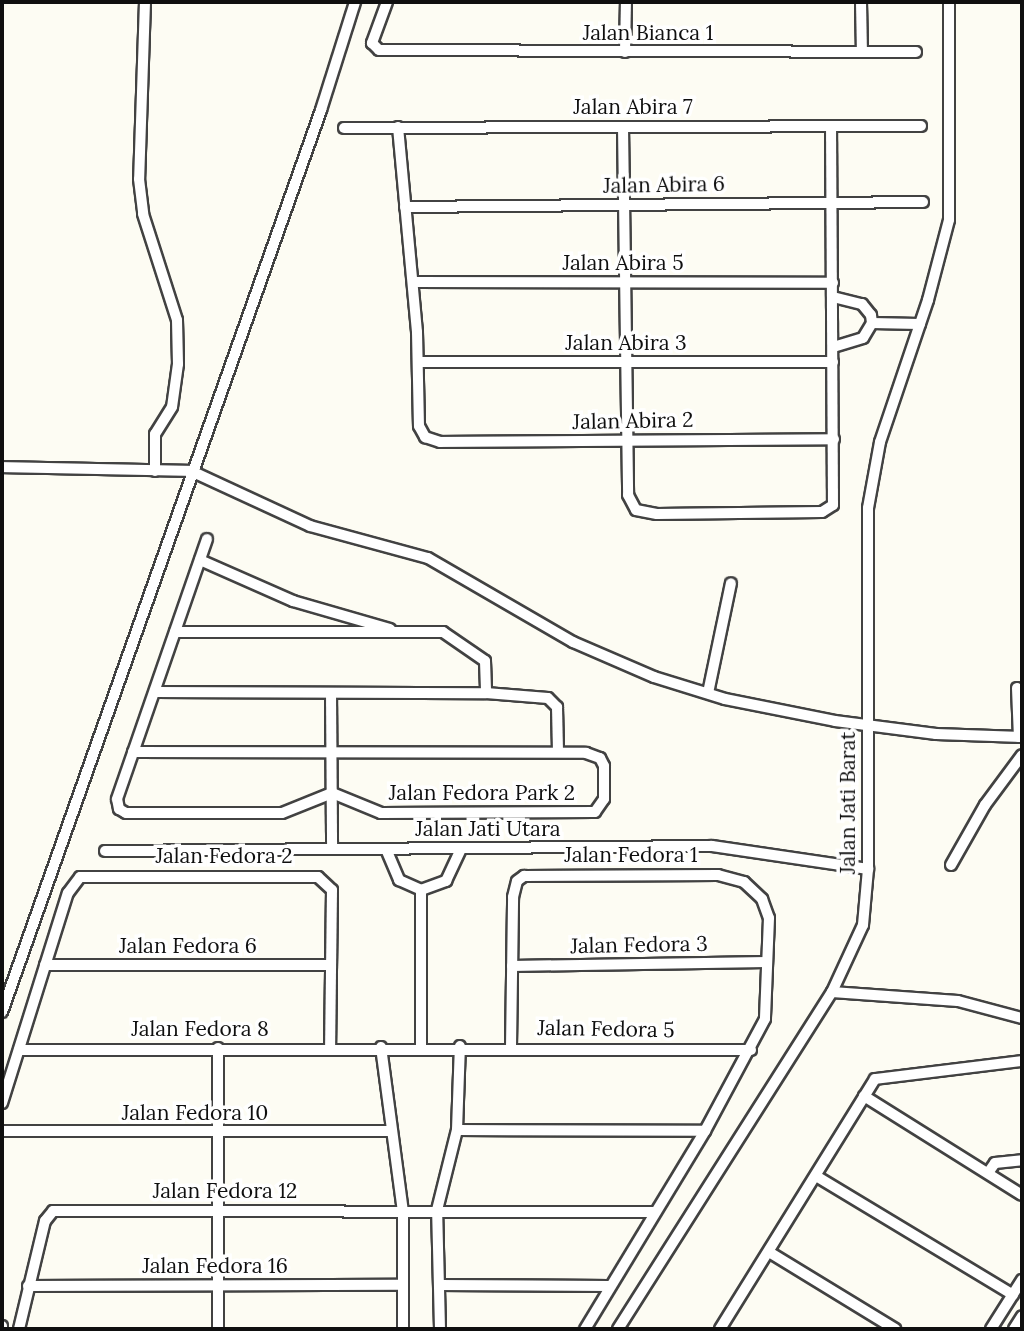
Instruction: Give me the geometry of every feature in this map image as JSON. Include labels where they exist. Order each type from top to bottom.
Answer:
[{"type":"street","points":[[145,2],[139,179],[147,228],[177,320],[177,391],[155,434],[155,471]]},
{"type":"street","points":[[2,1012],[191,471],[321,110],[355,2]]},
{"type":"street","name":"Jalan Bianca 1","points":[[387,2],[372,43],[379,50],[916,52]]},
{"type":"street","points":[[625,52],[626,2]]},
{"type":"street","points":[[861,2],[862,52]]},
{"type":"street","name":"Jalan Jati Barat","points":[[618,1329],[832,992],[863,925],[868,869],[868,508],[880,442],[920,324],[949,220],[948,2]]},
{"type":"street","points":[[623,127],[625,441],[628,495],[642,513],[830,509],[835,496],[831,126]]},
{"type":"street","name":"Jalan Abira 7","points":[[344,128],[921,126]]},
{"type":"street","points":[[398,127],[418,362]]},
{"type":"street","name":"Jalan Abira 6","points":[[405,207],[923,202]]},
{"type":"street","name":"Jalan Abira 5","points":[[412,282],[833,284]]},
{"type":"street","points":[[833,297],[862,304],[872,323]]},
{"type":"street","points":[[872,323],[920,324]]},
{"type":"street","points":[[833,347],[863,338],[872,323]]},
{"type":"street","name":"Jalan Abira 3","points":[[418,362],[833,362]]},
{"type":"street","name":"Jalan Abira 2","points":[[418,362],[419,426],[432,441],[834,439]]},
{"type":"street","points":[[2,467],[191,471],[310,526],[428,558],[573,642],[643,673],[773,710],[867,726],[1021,737],[1017,688]]},
{"type":"street","points":[[207,539],[117,799],[119,809],[126,813],[282,813],[332,793]]},
{"type":"street","points":[[200,560],[293,601],[401,632]]},
{"type":"street","points":[[708,693],[731,583]]},
{"type":"street","points":[[175,632],[443,632],[485,661],[486,692]]},
{"type":"street","points":[[134,752],[558,751],[557,707],[548,698],[486,692],[155,692]]},
{"type":"street","points":[[331,692],[332,849]]},
{"type":"street","name":"Jalan Fedora Park 2","points":[[332,793],[381,813],[595,812],[604,799],[604,766],[600,758],[586,753],[558,751]]},
{"type":"street","points":[[951,865],[985,805],[1022,755]]},
{"type":"street","name":"Jalan Jati Utara","points":[[105,851],[712,846],[868,869]]},
{"type":"street","points":[[386,849],[399,880],[421,890],[446,881],[461,849]]},
{"type":"street","name":"Jalan Fedora 1","points":[[511,1046],[514,887],[524,876],[718,874],[744,882],[762,899],[769,918],[767,962]]},
{"type":"street","name":"Jalan Fedora 2","points":[[46,965],[68,893],[80,877],[318,877],[332,890],[330,1047]]},
{"type":"street","points":[[421,890],[421,1046]]},
{"type":"street","points":[[585,1329],[751,1050],[765,1019],[767,962]]},
{"type":"street","name":"Jalan Fedora 3","points":[[512,966],[767,962]]},
{"type":"street","points":[[2,1102],[46,965]]},
{"type":"street","name":"Jalan Fedora 6","points":[[46,965],[331,965]]},
{"type":"street","points":[[832,992],[958,1001],[1022,1018]]},
{"type":"street","points":[[381,1046],[389,1131],[403,1211],[403,1329]]},
{"type":"street","name":"Jalan Fedora 5","points":[[421,1046],[751,1050]]},
{"type":"street","name":"Jalan Fedora 8","points":[[19,1050],[421,1046]]},
{"type":"street","points":[[440,1329],[438,1210],[457,1130],[460,1046]]},
{"type":"street","points":[[218,1048],[218,1329]]},
{"type":"street","points":[[720,1329],[864,1096],[883,1075],[1022,1061]]},
{"type":"street","points":[[864,1096],[1022,1195]]},
{"type":"street","points":[[457,1130],[705,1131]]},
{"type":"street","name":"Jalan Fedora 10","points":[[2,1131],[389,1131]]},
{"type":"street","points":[[988,1173],[995,1163],[1022,1160]]},
{"type":"street","points":[[816,1176],[1013,1295]]},
{"type":"street","name":"Jalan Fedora 12","points":[[28,1286],[48,1215],[220,1209],[655,1212]]},
{"type":"street","points":[[769,1252],[895,1329]]},
{"type":"street","points":[[991,1329],[1022,1280]]},
{"type":"street","name":"Jalan Fedora 16","points":[[28,1286],[403,1284]]},
{"type":"street","points":[[439,1284],[610,1286]]},
{"type":"street","points":[[19,1329],[28,1286]]},
{"type":"street","points":[[1014,1329],[1022,1316]]}]
